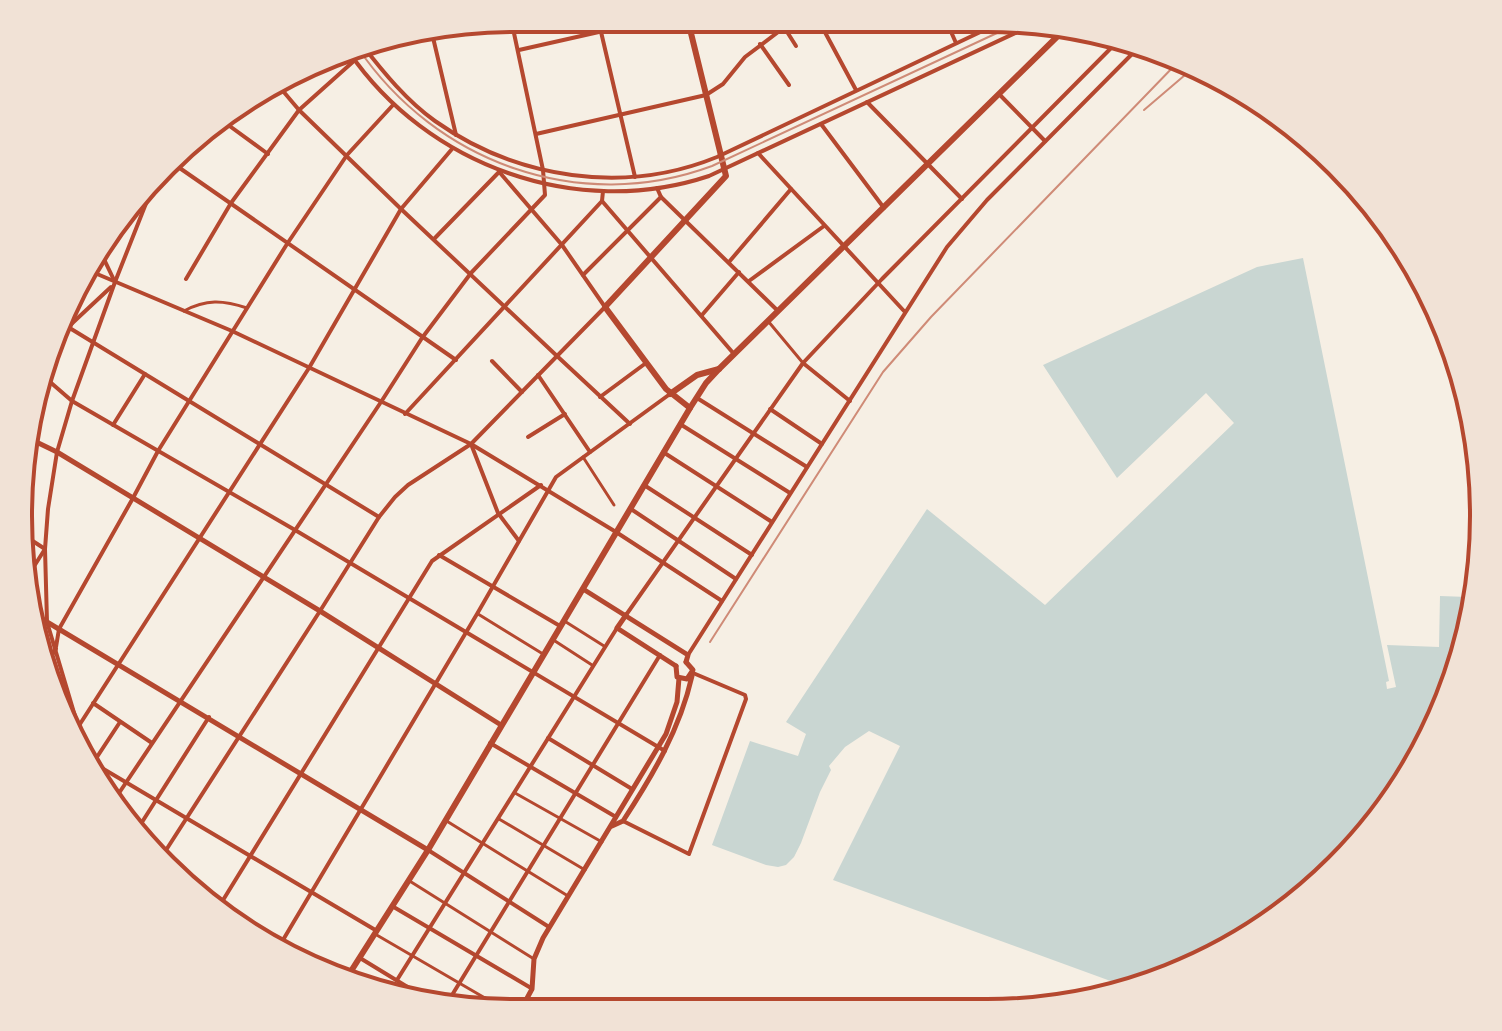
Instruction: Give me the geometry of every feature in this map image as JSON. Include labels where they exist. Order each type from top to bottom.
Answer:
[{"type":"main road","points":[[690,408],[670,394],[605,307],[724,179],[726,168],[691,32]]},
{"type":"main road","points":[[352,970],[428,850],[696,397],[734,354],[1057,37]]},
{"type":"main road","points":[[670,394],[697,375],[719,369]]},
{"type":"main road","points":[[38,443],[264,576],[501,725]]},
{"type":"main road","points":[[527,999],[532,989],[534,959],[549,927],[662,750],[683,708],[693,667],[687,658],[582,588]]},
{"type":"main road","points":[[626,615],[617,628],[676,666]]},
{"type":"main road","points":[[43,620],[428,850]]},
{"type":"main road","points":[[620,820],[634,790],[662,750],[675,711],[679,678],[676,666],[687,658]]},
{"type":"main road","points":[[679,678],[687,679],[692,674]]},
{"type":"street","points":[[119,792],[422,338],[471,273],[545,195],[543,170],[514,32]]},
{"type":"street","points":[[519,50],[600,32],[635,177]]},
{"type":"street","points":[[536,134],[706,95],[723,84],[742,59],[777,32]]},
{"type":"street","points":[[787,32],[796,46]]},
{"type":"street","points":[[825,32],[856,90]]},
{"type":"street","points":[[951,32],[956,43]]},
{"type":"street","points":[[370,55],[399,89],[432,119],[456,135],[505,159],[543,170],[594,177],[635,177],[677,170],[722,154],[980,32]]},
{"type":"street","points":[[186,279],[231,203],[299,110],[355,60],[393,105],[452,149],[499,172],[545,184],[603,191],[657,187],[697,179],[726,168],[1015,33]]},
{"type":"street","points":[[433,39],[456,135]]},
{"type":"street","points":[[760,44],[789,85]]},
{"type":"street","points":[[626,615],[803,363],[878,282],[1111,48]]},
{"type":"street","points":[[687,658],[904,311],[961,228],[1132,54]]},
{"type":"street","points":[[284,92],[401,209],[630,424]]},
{"type":"street","points":[[999,94],[1045,141]]},
{"type":"street","points":[[867,102],[962,199]]},
{"type":"street","points":[[52,654],[59,629],[189,400],[347,155],[393,105]]},
{"type":"street","points":[[821,124],[884,208]]},
{"type":"street","points":[[229,126],[268,154]]},
{"type":"street","points":[[80,724],[309,368],[401,209],[452,149]]},
{"type":"street","points":[[758,153],[904,311]]},
{"type":"street","points":[[180,168],[456,360]]},
{"type":"street","points":[[167,849],[379,517],[408,485],[471,444],[605,307],[562,245],[499,172]]},
{"type":"street","points":[[434,239],[499,172]]},
{"type":"street","points":[[657,187],[661,197],[778,311]]},
{"type":"street","points":[[729,262],[791,189]]},
{"type":"street","points":[[405,414],[602,201],[603,191]]},
{"type":"street","points":[[583,275],[661,197]]},
{"type":"street","points":[[602,201],[734,354]]},
{"type":"street","points":[[73,710],[47,622],[45,549],[48,509],[57,452],[72,401],[145,205]]},
{"type":"street","points":[[749,281],[824,226]]},
{"type":"street","points":[[105,261],[115,282]]},
{"type":"street","points":[[702,315],[739,272]]},
{"type":"street","points":[[97,274],[232,331],[471,444],[722,601]]},
{"type":"street","points":[[72,323],[115,282]]},
{"type":"street","points":[[184,311],[199,303],[225,301],[247,308]]},
{"type":"street","points":[[768,321],[803,363],[850,401]]},
{"type":"street","points":[[70,328],[379,517]]},
{"type":"street","points":[[492,361],[522,392]]},
{"type":"street","points":[[600,397],[646,363]]},
{"type":"street","points":[[113,425],[145,374]]},
{"type":"street","points":[[538,375],[590,452]]},
{"type":"street","points":[[51,382],[72,401],[351,563],[662,750]]},
{"type":"street","points":[[283,939],[556,477],[670,394]]},
{"type":"street","points":[[696,397],[807,467]]},
{"type":"street","points":[[770,409],[822,444]]},
{"type":"street","points":[[528,437],[565,414]]},
{"type":"street","points":[[680,424],[790,493]]},
{"type":"street","points":[[471,444],[498,513],[519,541]]},
{"type":"street","points":[[663,452],[772,522]]},
{"type":"street","points":[[583,457],[614,505]]},
{"type":"street","points":[[223,900],[409,598],[439,555],[541,485]]},
{"type":"street","points":[[644,485],[752,555]]},
{"type":"street","points":[[630,508],[736,579]]},
{"type":"street","points":[[33,541],[45,549]]},
{"type":"street","points":[[35,565],[45,549]]},
{"type":"street","points":[[439,555],[493,588],[605,646]]},
{"type":"street","points":[[477,614],[543,654]]},
{"type":"street","points":[[394,984],[617,628]]},
{"type":"street","points":[[552,639],[593,666]]},
{"type":"street","points":[[452,995],[660,655]]},
{"type":"street","points":[[490,743],[620,820],[689,854],[746,698],[692,674]]},
{"type":"street","points":[[93,703],[152,743]]},
{"type":"street","points":[[142,822],[209,717]]},
{"type":"street","points":[[95,753],[120,722]]},
{"type":"street","points":[[548,738],[634,790]]},
{"type":"street","points":[[105,770],[485,998]]},
{"type":"street","points":[[514,792],[602,842]]},
{"type":"street","points":[[498,818],[585,870]]},
{"type":"street","points":[[445,820],[568,896]]},
{"type":"street","points":[[428,850],[549,927]]},
{"type":"street","points":[[408,880],[534,959]]},
{"type":"street","points":[[392,906],[532,989]]},
{"type":"street","points":[[360,958],[408,987]]},
{"type":"shaded area","points":[[1303,258],[1389,681],[1386,682],[1387,689],[1396,687],[1387,645],[1439,647],[1440,596],[1463,597],[1454,641],[1420,729],[1389,784],[1350,834],[1305,879],[1255,918],[1172,962],[1114,982],[833,880],[900,746],[869,731],[845,747],[829,766],[831,770],[801,843],[786,865],[766,865],[712,845],[750,741],[798,756],[806,734],[786,722],[927,509],[1045,605],[1234,423],[1206,393],[1117,478],[1043,365],[1257,267]]},
{"type":"railway","points":[[365,56],[390,88],[428,122],[469,149],[515,168],[563,181],[612,184],[662,180],[712,166],[998,32]]},
{"type":"railway","points":[[710,642],[883,372],[931,317],[1171,69]]},
{"type":"railway","points":[[1144,110],[1185,75]]}]
